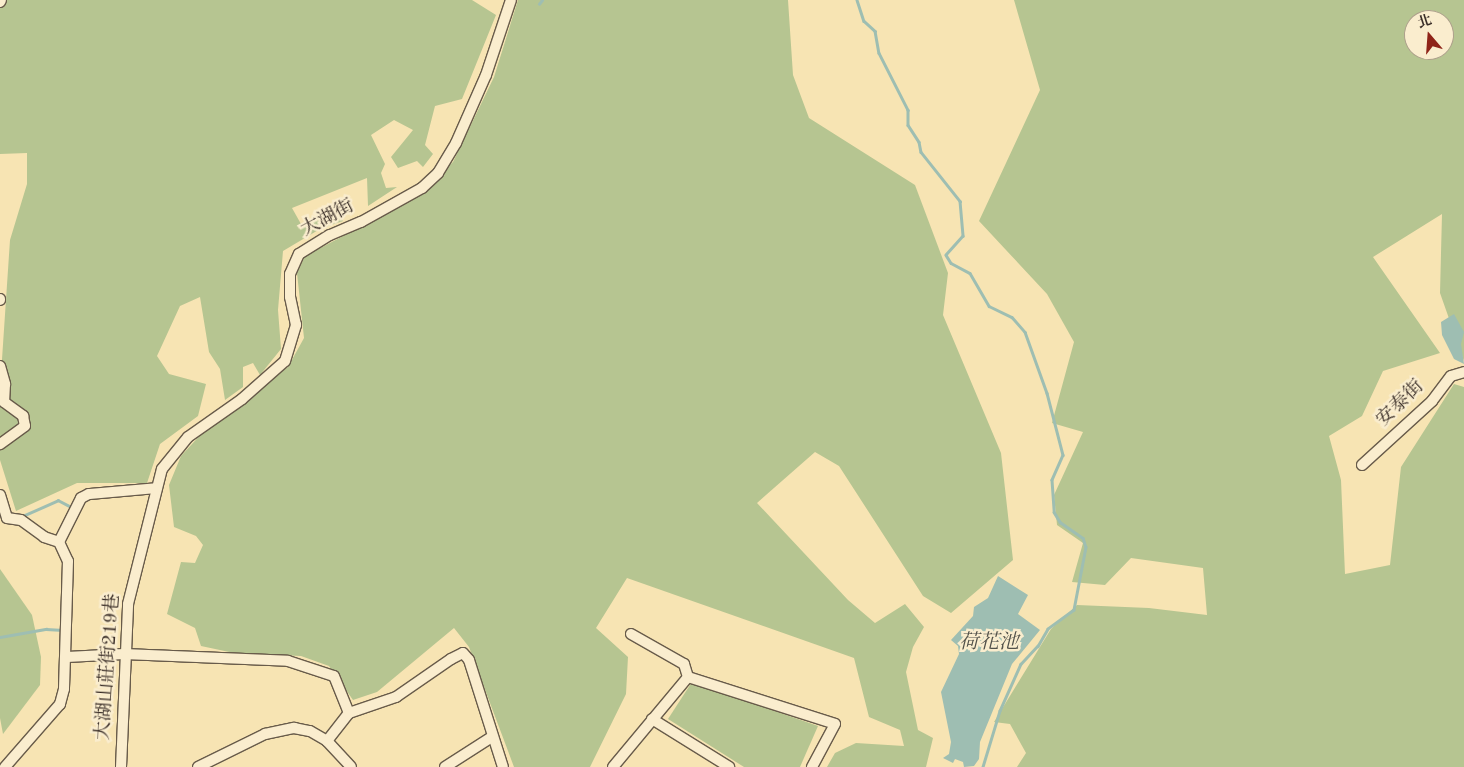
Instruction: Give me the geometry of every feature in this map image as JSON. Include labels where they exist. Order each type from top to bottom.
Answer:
[{"type":"street","name":"大湖街","points":[[157,488],[162,469],[175,450],[286,361],[296,325],[290,297],[290,274],[299,254],[330,234],[362,222],[422,188],[438,173],[456,143],[486,75],[511,0]]},
{"type":"street","points":[[0,366],[5,384],[4,402],[23,416],[25,426],[0,444]]},
{"type":"street","name":"安泰街","points":[[1362,465],[1432,401],[1451,376],[1464,372]]},
{"type":"street","points":[[0,488],[7,518],[21,520],[44,537],[59,542],[68,561],[67,657],[60,704],[9,766]]},
{"type":"street","points":[[59,542],[81,498],[89,494],[157,488]]},
{"type":"street","name":"大湖山莊街219巷","points":[[120,767],[124,654],[128,604],[157,488]]},
{"type":"street","points":[[630,634],[684,664],[688,677]]},
{"type":"street","points":[[327,741],[349,713],[396,697],[463,653],[470,660],[492,737],[503,767]]},
{"type":"street","points":[[67,657],[124,654],[288,661],[334,676],[349,713]]},
{"type":"street","points":[[613,767],[688,677]]},
{"type":"street","points":[[688,677],[835,724],[812,767]]},
{"type":"street","points":[[652,719],[729,767]]},
{"type":"street","points":[[198,767],[280,729],[310,731],[327,741],[351,767]]},
{"type":"street","points":[[445,767],[492,737]]},
{"type":"green space","points":[[5,0],[472,0],[496,15],[462,99],[435,106],[425,145],[433,154],[423,167],[417,161],[398,168],[391,157],[413,130],[394,120],[371,135],[385,164],[381,173],[386,188],[397,187],[368,206],[367,178],[292,208],[301,224],[339,216],[343,221],[320,229],[283,251],[278,310],[281,349],[260,375],[253,363],[243,367],[243,387],[225,400],[220,369],[209,352],[200,297],[180,306],[157,356],[169,374],[206,384],[198,416],[160,444],[147,483],[77,483],[16,511],[0,460],[0,389],[10,240],[27,184],[27,153],[0,154],[0,5]]},
{"type":"green space","points":[[518,0],[788,0],[793,75],[809,118],[915,185],[948,273],[943,315],[1001,453],[1013,560],[951,613],[923,596],[839,466],[815,452],[757,503],[848,600],[875,623],[905,604],[924,627],[913,647],[906,672],[918,730],[933,738],[926,767],[827,767],[835,753],[856,743],[904,746],[900,730],[869,717],[854,658],[627,578],[596,628],[628,657],[626,694],[590,767],[514,767],[469,647],[454,628],[377,692],[353,700],[329,666],[301,656],[234,653],[201,646],[195,628],[167,614],[181,562],[195,563],[203,545],[196,536],[174,527],[169,485],[181,456],[204,431],[288,367],[304,338],[297,273],[305,256],[412,200],[453,162],[494,77]]},
{"type":"green space","points":[[1014,0],[1464,0],[1464,361],[1440,293],[1442,214],[1373,257],[1440,353],[1383,371],[1362,416],[1329,436],[1341,480],[1345,574],[1390,565],[1401,467],[1454,384],[1464,387],[1464,767],[1017,767],[1026,753],[1010,724],[994,722],[1051,629],[1077,605],[1149,608],[1207,615],[1203,568],[1131,558],[1105,585],[1072,582],[1083,543],[1057,525],[1054,495],[1083,432],[1052,423],[1074,342],[1047,294],[979,221],[1040,90]]},
{"type":"green space","points":[[0,569],[32,615],[41,657],[40,685],[3,734],[0,718]]},
{"type":"green space","points":[[692,682],[818,726],[800,767],[744,767],[668,719]]},
{"type":"water","points":[[1454,314],[1464,332],[1461,344],[1464,364],[1454,359],[1442,335],[1441,322]]},
{"type":"water","name":"荷花池","points":[[998,576],[1028,595],[1018,614],[1040,630],[1012,664],[980,742],[979,759],[974,766],[964,767],[963,762],[955,759],[953,763],[943,758],[949,754],[951,742],[941,692],[959,654],[958,646],[951,640],[973,616],[974,607],[988,598]]},
{"type":"waterway","points":[[539,4],[542,0]]},
{"type":"waterway","points":[[857,0],[864,21],[875,31],[879,53],[908,110],[908,125],[919,142],[921,152],[960,201],[963,236],[946,255],[951,263],[970,273],[989,306],[1012,317],[1025,332],[1047,393],[1063,455],[1052,480],[1054,512],[1060,522],[1083,538],[1086,547],[1074,610],[1048,629],[1038,646],[1021,664],[1000,711],[983,767]]},
{"type":"waterway","points":[[25,515],[58,500],[73,508]]},
{"type":"waterway","points":[[0,637],[46,629],[63,630]]}]
